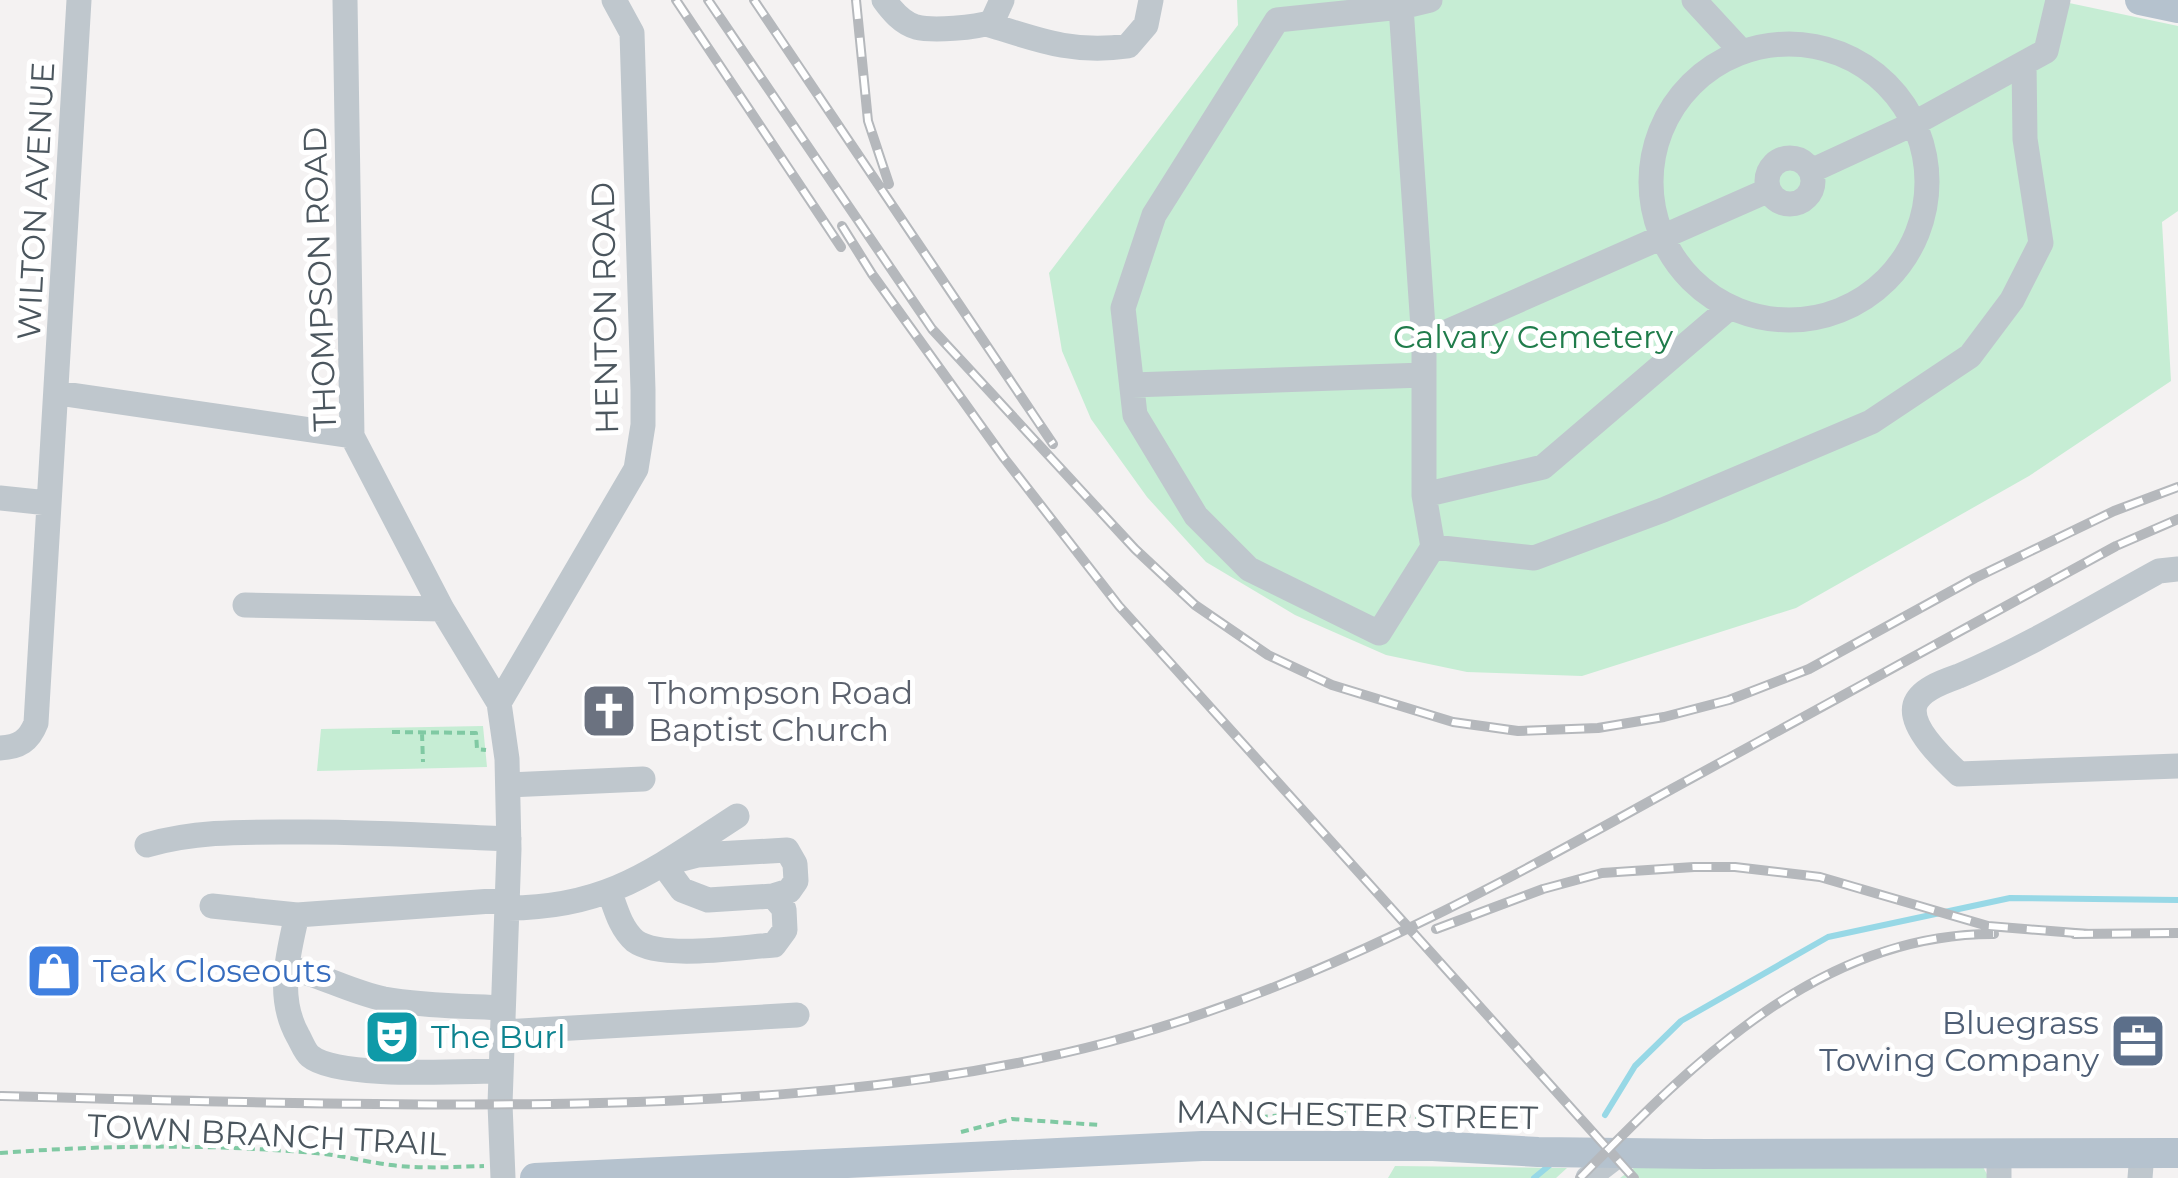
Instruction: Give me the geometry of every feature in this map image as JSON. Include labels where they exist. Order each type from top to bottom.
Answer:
[{"type":"main road","points":[[2140,0],[2178,8]]},
{"type":"main road","name":"MANCHESTER STREET","points":[[535,1178],[956,1168],[1202,1146],[1434,1146],[1999,1165],[2141,1165],[2178,1153]]},
{"type":"street","name":"WILTON AVENUE","points":[[0,748],[11,747],[31,736],[38,704],[79,0]]},
{"type":"street","name":"THOMPSON ROAD","points":[[345,0],[352,436],[442,609],[499,703],[506,750],[509,839],[501,1071],[502,1178]]},
{"type":"street","name":"HENTON ROAD","points":[[499,703],[636,470],[643,425],[643,390],[633,48],[628,23],[614,0]]},
{"type":"street","points":[[884,0],[896,15],[916,27],[987,24],[1057,46],[1095,51],[1128,46],[1146,25],[1151,0]]},
{"type":"street","points":[[987,24],[992,22],[1002,0]]},
{"type":"street","points":[[1401,7],[1424,342],[1424,495],[1433,547],[1379,632],[1249,569],[1196,516],[1135,415],[1124,308],[1154,215],[1278,20],[1401,7],[1430,0]]},
{"type":"street","points":[[1694,0],[1742,52]]},
{"type":"street","points":[[1424,342],[1769,190],[1779,201],[1800,202],[1810,192],[1811,171],[1915,123],[2046,50],[2058,0]]},
{"type":"street","points":[[1782,44],[1836,52],[1861,63],[1892,89],[1915,123],[1927,164],[1926,206],[1912,246],[1888,280],[1853,305],[1813,319],[1770,320],[1730,308],[1701,290],[1678,267],[1661,238],[1650,194],[1654,149],[1672,108],[1702,74],[1742,52],[1782,44]]},
{"type":"street","points":[[1433,547],[1534,558],[1663,510],[1871,422],[1970,356],[2012,300],[2041,243],[2025,138],[2024,63]]},
{"type":"street","points":[[1424,495],[1543,467],[1730,308]]},
{"type":"street","points":[[1132,385],[1424,375]]},
{"type":"street","points":[[58,393],[352,436]]},
{"type":"street","points":[[0,498],[48,503]]},
{"type":"street","points":[[2178,570],[2158,571],[2000,658],[1945,681],[1920,695],[1914,707],[1915,722],[1958,774],[2178,766]]},
{"type":"street","points":[[245,605],[442,609]]},
{"type":"street","points":[[508,785],[643,778]]},
{"type":"street","points":[[212,906],[297,915],[506,904],[542,908],[610,894],[737,816]]},
{"type":"street","points":[[148,845],[181,835],[256,832],[509,839]]},
{"type":"street","points":[[787,850],[796,881],[788,892],[773,896],[708,900],[682,890],[663,864],[698,854],[787,850]]},
{"type":"street","points":[[610,894],[622,925],[636,942],[660,951],[774,946],[786,930],[784,909],[773,896]]},
{"type":"street","points":[[297,915],[286,968],[286,998],[293,1028],[309,1056],[338,1068],[501,1071]]},
{"type":"street","points":[[286,968],[306,971],[332,984],[384,999],[503,1020],[797,1015]]},
{"type":"street","points":[[1588,1178],[1624,1151]]},
{"type":"path","points":[[392,732],[476,734],[478,749],[506,750]]},
{"type":"path","points":[[422,733],[424,762]]},
{"type":"path","name":"TOWN BRANCH TRAIL","points":[[0,1153],[96,1146],[212,1149],[317,1153],[444,1169],[473,1166]]},
{"type":"green space","name":"Calvary Cemetery","points":[[1237,0],[2055,0],[2178,26],[2178,211],[2162,222],[2171,381],[2029,476],[1796,608],[1582,676],[1467,672],[1386,655],[1295,615],[1206,562],[1147,497],[1091,419],[1062,351],[1049,273],[1238,25]]},
{"type":"green space","points":[[483,726],[487,767],[317,771],[321,729]]},
{"type":"green space","points":[[1638,1165],[1982,1165],[1989,1178],[1620,1178]]},
{"type":"green space","points":[[1395,1166],[1567,1168],[1556,1178],[1388,1178]]},
{"type":"waterway","points":[[1605,1115],[1635,1066],[1681,1021],[1828,937],[2010,898],[2178,900]]},
{"type":"waterway","points":[[1534,1178],[1551,1164]]},
{"type":"railway","points":[[676,0],[841,247]]},
{"type":"railway","points":[[708,0],[932,329],[1135,549],[1195,605],[1268,655],[1332,685],[1453,722],[1518,731],[1598,728],[1664,717],[1729,700],[1809,669],[1975,578],[2114,511],[2178,487]]},
{"type":"railway","points":[[754,0],[1053,444]]},
{"type":"railway","points":[[856,0],[868,121],[889,184]]},
{"type":"railway","points":[[842,226],[1004,458],[1119,606],[1634,1178]]},
{"type":"railway","points":[[0,1096],[413,1104],[691,1100],[902,1082],[971,1072],[1109,1042],[1256,994],[1398,933],[1536,863],[2116,546],[2178,519]]},
{"type":"railway","points":[[1436,929],[1543,889],[1602,873],[1735,867],[1820,877],[1988,926],[2088,934]]},
{"type":"railway","points":[[2074,934],[2178,933]]},
{"type":"railway","points":[[1580,1178],[1715,1050],[1764,1012],[1816,980],[1872,956],[1931,939],[1994,934]]},
{"type":"place","name":"Thompson Road Baptist Church","points":[[609,711]]},
{"type":"place","name":"Teak Closeouts","points":[[54,971]]},
{"type":"place","name":"The Burl","points":[[392,1037]]},
{"type":"place","name":"Bluegrass Towing Company","points":[[2138,1041]]}]
